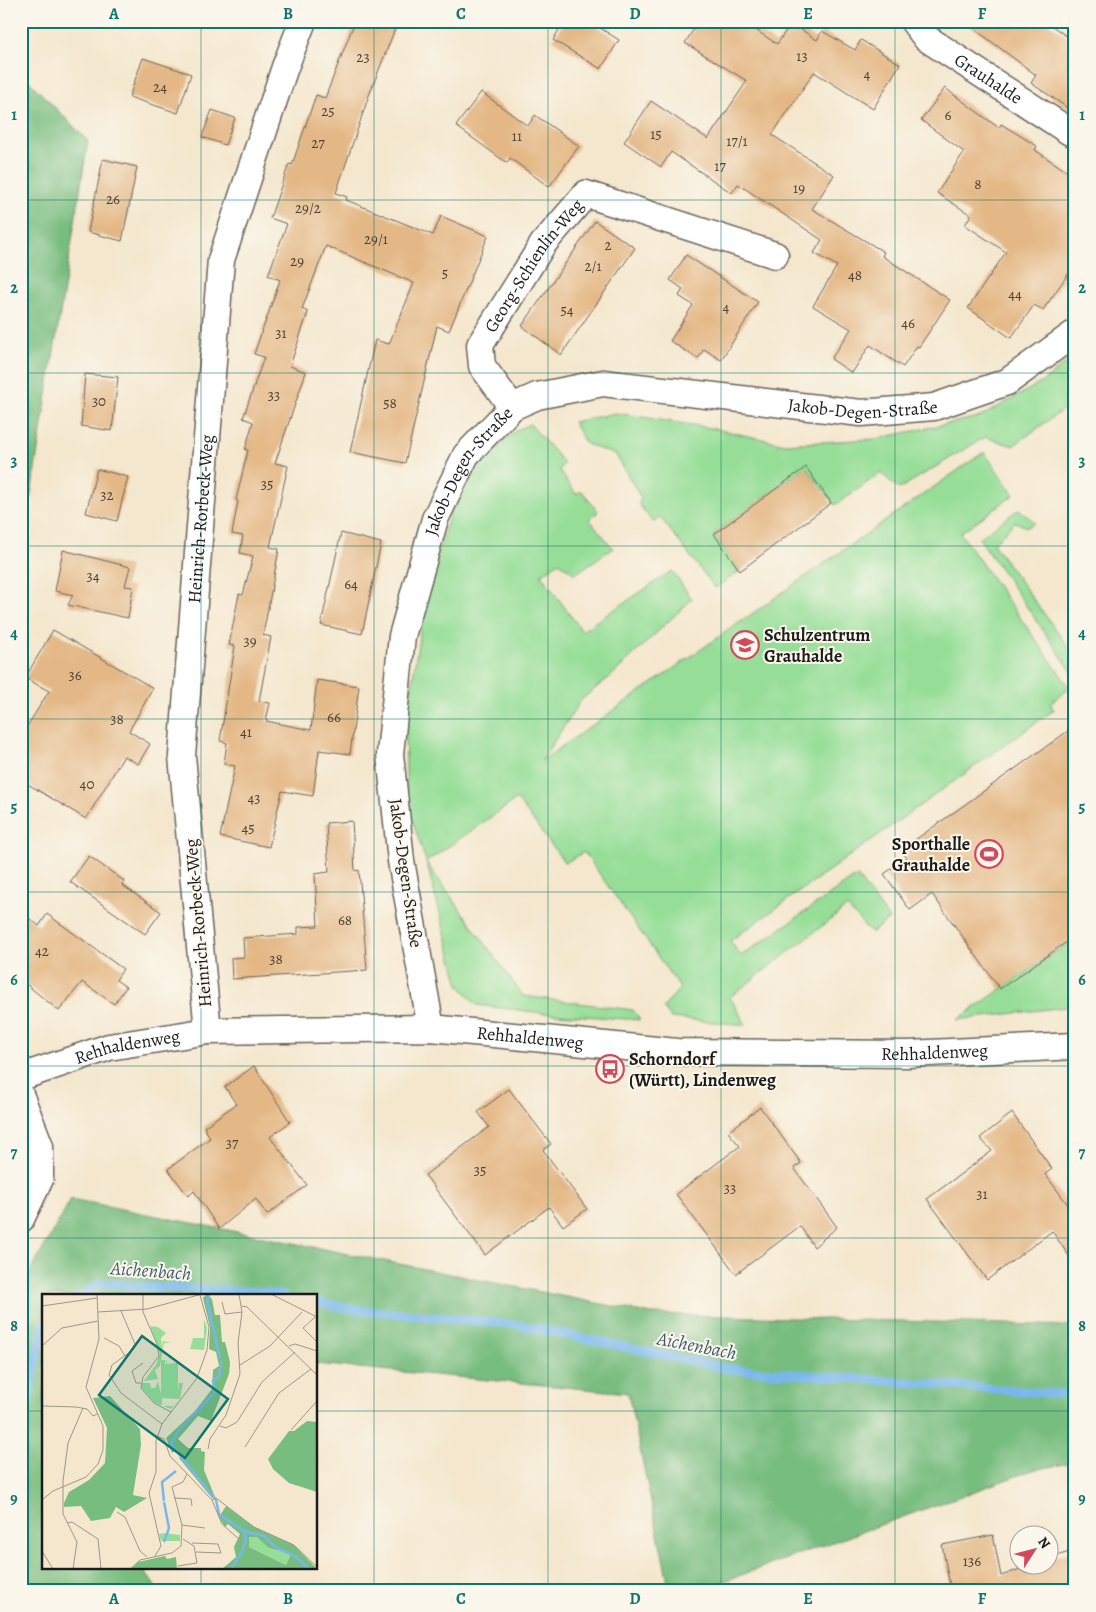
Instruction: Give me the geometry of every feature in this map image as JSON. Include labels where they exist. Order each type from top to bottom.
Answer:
[{"type":"street","name":"Heinrich-Rorbeck-Weg","points":[[208,1030],[182,756],[221,260],[285,67],[303,21]]},
{"type":"street","name":"Grauhalde","points":[[913,21],[926,38],[1070,132]]},
{"type":"street","name":"Georg-Schienlin-Weg","points":[[512,407],[482,366],[480,345],[543,244],[586,194],[776,255]]},
{"type":"street","name":"Jakob-Degen-Straße","points":[[431,1028],[401,861],[390,754],[402,636],[435,519],[466,455],[512,407],[537,396],[603,383],[861,413],[934,407],[1007,382],[1075,333]]},
{"type":"street","name":"Rehhaldenweg","points":[[21,1077],[109,1047],[208,1030],[431,1028],[677,1052],[908,1054],[1075,1046]]},
{"type":"street","points":[[21,1097],[40,1146],[40,1180],[21,1219]]},
{"type":"green space","points":[[21,73],[88,141],[21,555]]},
{"type":"green space","points":[[1075,355],[1075,401],[1013,446],[985,437],[899,489],[881,473],[835,505],[806,467],[714,534],[740,571],[715,588],[660,517],[653,522],[639,505],[641,498],[616,455],[586,444],[573,422],[616,413],[711,428],[785,444],[875,439],[980,417],[1044,381]]},
{"type":"green space","points":[[530,424],[564,463],[559,470],[576,494],[582,491],[598,512],[589,519],[613,548],[575,574],[559,562],[541,575],[582,631],[672,571],[692,599],[611,676],[582,699],[541,761],[984,452],[1014,495],[960,533],[1070,688],[1050,703],[1054,710],[730,941],[741,956],[857,876],[889,919],[871,933],[847,907],[730,997],[746,1025],[671,1018],[663,1008],[680,988],[584,852],[565,863],[517,799],[426,862],[407,805],[405,728],[426,594],[450,513],[476,469],[515,431]]},
{"type":"green space","points":[[1019,509],[1035,523],[1027,527],[1015,522],[993,544],[1075,656],[1075,676],[979,538]]},
{"type":"green space","points":[[426,863],[523,996],[633,1010],[640,1020],[542,1013],[477,1005],[459,985]]},
{"type":"green space","points":[[1075,938],[1075,1000],[1066,1007],[957,1020]]},
{"type":"green space","points":[[71,1199],[652,1314],[1075,1326],[1075,1462],[1033,1470],[697,1591],[670,1591],[628,1393],[318,1364],[318,1294],[42,1294],[42,1570],[143,1570],[159,1591],[21,1591],[21,1288]]},
{"type":"building","points":[[355,21],[398,21],[368,98],[336,193],[347,197],[346,200],[433,235],[441,216],[488,236],[449,331],[437,326],[405,463],[350,452],[375,340],[389,344],[414,283],[326,246],[302,309],[308,312],[290,366],[306,372],[275,463],[288,466],[270,547],[279,549],[263,635],[271,637],[259,701],[270,703],[266,721],[311,730],[317,680],[359,686],[350,754],[319,750],[313,796],[282,791],[269,847],[220,837],[235,766],[224,764],[227,743],[220,741],[235,646],[229,645],[239,594],[243,595],[253,556],[240,553],[243,536],[232,534],[238,501],[236,500],[248,450],[245,450],[253,422],[243,418],[264,357],[254,354],[280,280],[268,275],[287,224],[270,218],[289,164],[292,165],[316,95],[325,98]]},
{"type":"building","points":[[564,21],[589,21],[619,40],[601,69],[553,40]]},
{"type":"building","points":[[699,21],[742,21],[777,44],[791,23],[817,40],[822,31],[855,50],[861,40],[900,64],[873,109],[814,72],[772,135],[834,175],[812,209],[884,252],[882,256],[950,300],[919,347],[917,346],[903,367],[870,345],[852,373],[831,359],[851,329],[813,306],[837,266],[814,253],[822,240],[738,184],[732,193],[671,152],[661,167],[624,142],[651,101],[708,139],[747,81],[685,43]]},
{"type":"building","points":[[964,21],[1045,21],[1075,42],[1075,113],[1031,83],[1036,75]]},
{"type":"building","points":[[143,58],[191,74],[178,113],[129,97]]},
{"type":"building","points":[[945,88],[999,128],[1001,124],[1037,146],[1035,150],[1075,177],[1075,264],[1043,310],[1034,305],[1011,338],[968,308],[1006,252],[965,225],[971,215],[937,193],[964,152],[921,120]]},
{"type":"building","points":[[481,92],[528,126],[535,115],[579,146],[549,187],[510,158],[507,163],[456,126]]},
{"type":"building","points":[[212,110],[235,118],[225,145],[202,137]]},
{"type":"building","points":[[103,159],[137,167],[122,241],[88,232]]},
{"type":"building","points":[[595,221],[635,248],[561,355],[522,326]]},
{"type":"building","points":[[686,255],[758,302],[721,360],[704,349],[698,359],[670,341],[693,305],[679,296],[683,289],[670,280]]},
{"type":"building","points":[[85,374],[118,377],[112,431],[81,426]]},
{"type":"building","points":[[806,467],[831,503],[740,571],[714,534]]},
{"type":"building","points":[[97,469],[128,477],[117,521],[86,513]]},
{"type":"building","points":[[341,533],[381,543],[362,634],[321,625]]},
{"type":"building","points":[[63,550],[130,567],[125,586],[133,587],[128,618],[68,605],[73,595],[55,591]]},
{"type":"building","points":[[53,630],[153,688],[129,731],[150,744],[138,764],[124,756],[86,819],[21,780],[21,736],[49,691],[25,678]]},
{"type":"building","name":"Sporthalle Grauhalde","points":[[1075,726],[1075,936],[1000,989],[932,894],[910,910],[884,874],[907,858],[901,850]]},
{"type":"building","points":[[352,821],[355,871],[359,870],[367,970],[232,979],[231,958],[244,957],[243,938],[298,934],[298,927],[318,926],[315,874],[329,872],[326,823]]},
{"type":"building","points":[[89,856],[124,881],[122,885],[161,912],[145,934],[70,882]]},
{"type":"building","points":[[21,912],[39,926],[47,914],[123,969],[116,980],[126,987],[114,1004],[82,982],[59,1011],[21,980]]},
{"type":"building","points":[[254,1066],[290,1122],[270,1137],[307,1185],[267,1215],[256,1199],[219,1229],[194,1191],[188,1196],[168,1169],[210,1138],[204,1127],[236,1104],[225,1087]]},
{"type":"building","points":[[509,1089],[551,1144],[543,1150],[587,1209],[563,1226],[549,1207],[485,1255],[425,1175],[489,1127],[478,1112]]},
{"type":"building","points":[[760,1107],[801,1163],[794,1168],[837,1227],[814,1247],[800,1226],[736,1274],[676,1194],[740,1146],[728,1132]]},
{"type":"building","points":[[1012,1113],[1052,1169],[1045,1174],[1075,1214],[1075,1265],[1052,1231],[987,1280],[927,1199],[992,1151],[980,1138]]},
{"type":"building","points":[[993,1535],[1001,1576],[1008,1573],[1058,1574],[1058,1556],[1075,1550],[1075,1591],[951,1591],[942,1545]]},
{"type":"waterway","name":"Aichenbach","points":[[84,1294],[99,1283],[274,1294]]},
{"type":"waterway","name":"Aichenbach","points":[[318,1302],[352,1309],[520,1325],[730,1369],[1075,1395]]},
{"type":"waterway","name":"Aichenbach","points":[[21,1431],[42,1334]]},
{"type":"place","name":"Schulzentrum Grauhalde","points":[[745,645]]},
{"type":"place","name":"Sporthalle Grauhalde","points":[[989,854]]},
{"type":"place","name":"Schorndorf (Württ), Lindenweg","points":[[610,1069]]}]
